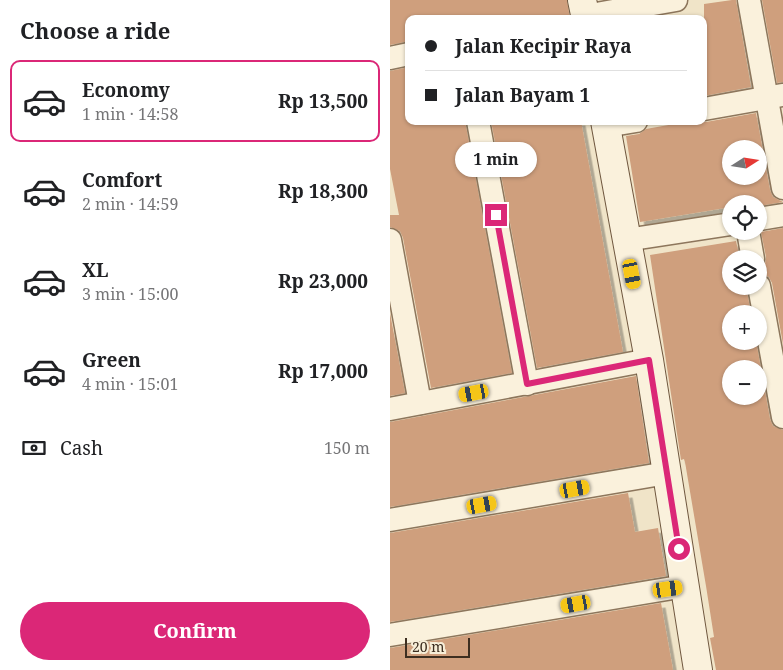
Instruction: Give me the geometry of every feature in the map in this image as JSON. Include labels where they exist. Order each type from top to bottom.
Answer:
[{"type":"street","points":[[584,12],[676,0]]},
{"type":"street","points":[[749,0],[776,97],[783,188]]},
{"type":"street","points":[[390,58],[405,55]]},
{"type":"street","points":[[707,108],[776,97]]},
{"type":"street","points":[[479,125],[527,384]]},
{"type":"street","points":[[606,125],[649,360],[698,670]]},
{"type":"street","points":[[767,218],[783,215]]},
{"type":"street","points":[[626,240],[722,225]]},
{"type":"street","points":[[390,240],[420,403]]},
{"type":"street","points":[[760,295],[783,417]]},
{"type":"street","points":[[390,409],[649,360]]},
{"type":"street","points":[[390,520],[667,473]]},
{"type":"street","points":[[390,635],[685,586]]},
{"type":"building","points":[[390,0],[567,0],[569,15],[405,15],[405,42],[390,45]]},
{"type":"building","points":[[736,0],[751,87],[707,95],[707,15],[704,15],[704,4]]},
{"type":"building","points":[[762,0],[783,0],[783,82],[777,83]]},
{"type":"building","points":[[405,68],[405,125],[466,125],[512,373],[431,388],[403,238],[400,231],[390,227],[390,215],[399,215],[390,169],[390,71]]},
{"type":"building","points":[[756,113],[761,140],[722,140],[722,185],[768,185],[768,179],[773,197],[783,202],[767,205],[767,195],[722,195],[722,208],[640,222],[626,136],[639,134],[646,129],[668,125],[707,125],[707,122]]},
{"type":"building","points":[[492,125],[582,125],[623,352],[537,368]]},
{"type":"building","points":[[783,228],[783,344],[772,283],[767,276],[767,250],[765,250],[763,240],[767,240],[767,231]]},
{"type":"building","points":[[736,241],[738,250],[722,250],[722,295],[748,295],[749,305],[722,305],[722,350],[758,350],[759,360],[722,360],[722,405],[767,405],[767,402],[773,426],[783,430],[783,670],[716,670],[710,638],[714,637],[706,586],[685,462],[684,459],[681,460],[650,255]]},
{"type":"building","points":[[390,313],[405,393],[390,396]]},
{"type":"building","points":[[636,376],[649,463],[390,507],[390,422]]},
{"type":"building","points":[[628,493],[635,532],[658,528],[666,576],[390,622],[390,533]]},
{"type":"building","points":[[661,603],[673,670],[390,670],[390,648]]},
{"type":"route","points":[[496,215],[527,384],[649,360],[679,549]]}]
